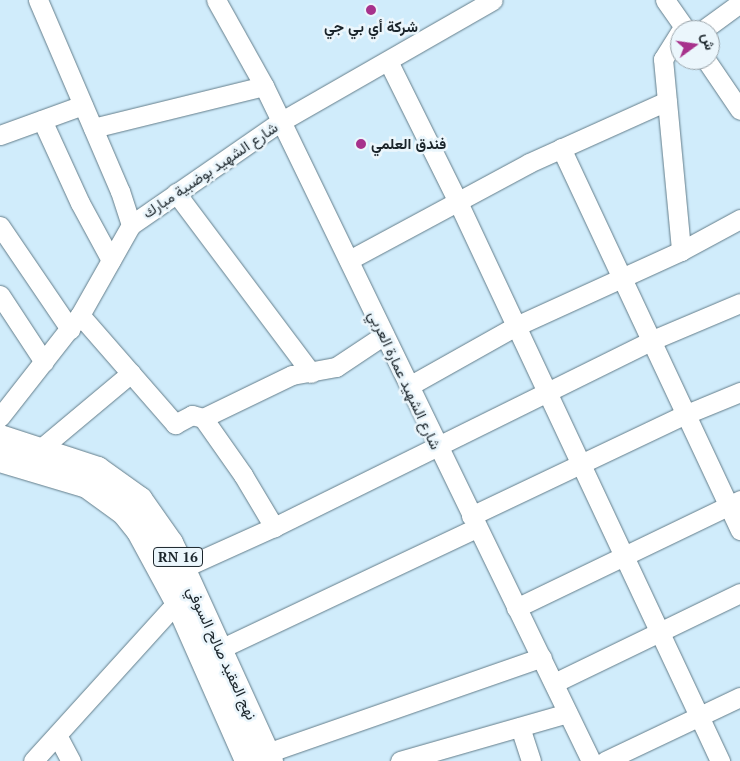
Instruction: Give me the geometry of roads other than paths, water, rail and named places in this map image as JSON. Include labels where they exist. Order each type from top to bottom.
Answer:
[{"type":"main road","name":"نهج العقيد صالح السوفي","points":[[0,437],[98,469],[140,499],[171,543],[183,568],[220,649],[262,758]]},
{"type":"main road","name":"نهج العقيد صالح السوفي","points":[[0,460],[87,486],[106,497],[138,530],[262,758]]},
{"type":"street","points":[[38,0],[93,128],[131,225]]},
{"type":"street","name":"شارع الشهيد عمارة العربي","points":[[216,0],[264,86],[349,260],[437,448],[542,657],[591,761]]},
{"type":"street","name":"شارع الشهيد بوضبية مبارك","points":[[0,417],[75,322],[131,225],[280,122],[493,0]]},
{"type":"street","points":[[665,0],[677,20]]},
{"type":"street","points":[[717,20],[740,3]]},
{"type":"street","points":[[670,48],[663,58],[681,251]]},
{"type":"street","points":[[388,61],[457,200],[579,466],[720,761]]},
{"type":"street","points":[[713,70],[740,110]]},
{"type":"street","points":[[93,128],[264,86]]},
{"type":"street","points":[[349,260],[457,200],[561,148],[667,101]]},
{"type":"street","points":[[0,135],[83,105]]},
{"type":"street","points":[[42,120],[80,203],[111,260]]},
{"type":"street","points":[[561,148],[684,415],[734,503],[740,530]]},
{"type":"street","points":[[176,193],[311,373]]},
{"type":"street","points":[[409,386],[514,327],[681,251],[740,219]]},
{"type":"street","points":[[0,226],[75,322],[131,373],[175,424],[192,415],[203,418],[243,474],[274,527]]},
{"type":"street","points":[[0,294],[44,362]]},
{"type":"street","points":[[183,568],[274,527],[437,448],[650,341],[740,304]]},
{"type":"street","points":[[203,418],[292,375],[336,367],[384,335]]},
{"type":"street","points":[[39,450],[131,373]]},
{"type":"street","points":[[220,649],[474,522],[579,466],[684,415],[740,392]]},
{"type":"street","points":[[516,608],[734,503]]},
{"type":"street","points":[[554,683],[740,593]]},
{"type":"street","points":[[33,761],[177,602]]},
{"type":"street","points":[[262,758],[542,657]]},
{"type":"street","points":[[605,761],[740,697]]},
{"type":"street","points":[[400,761],[567,713]]},
{"type":"street","points":[[520,727],[531,761]]},
{"type":"street","points":[[57,735],[72,761]]},
{"type":"place","name":"شركة أي بي جي","points":[[371,10]]},
{"type":"place","name":"فندق العلمي","points":[[361,144]]}]
